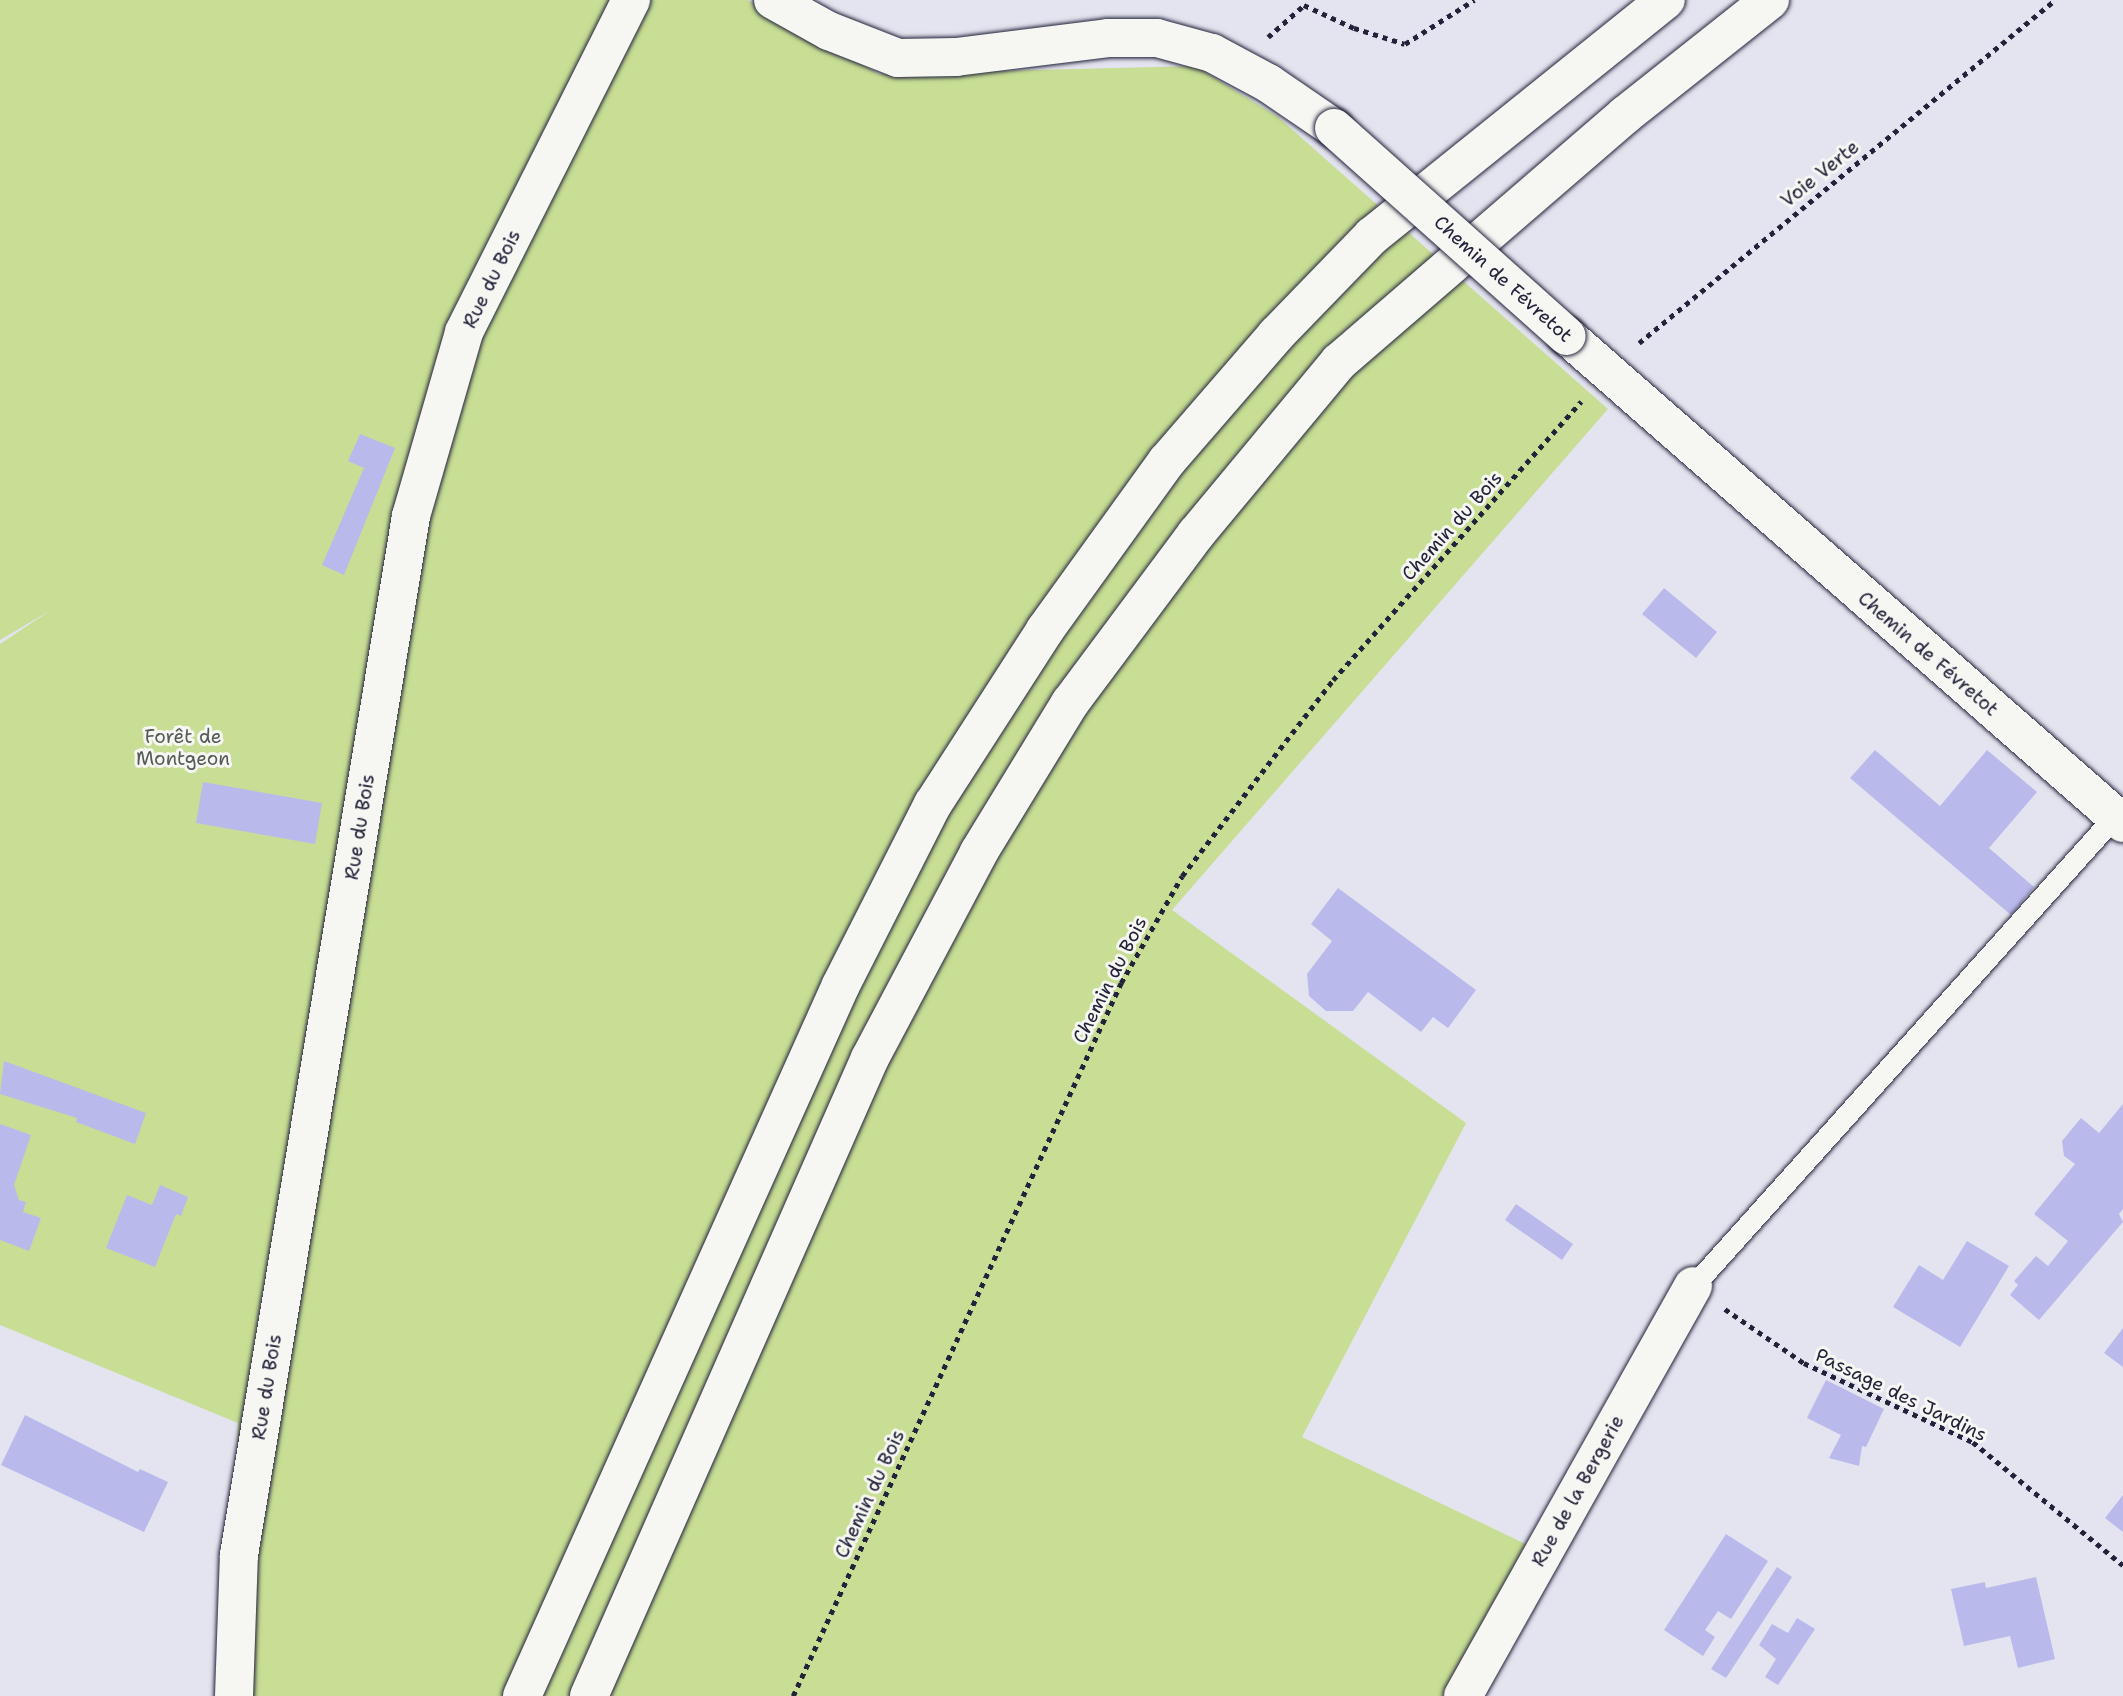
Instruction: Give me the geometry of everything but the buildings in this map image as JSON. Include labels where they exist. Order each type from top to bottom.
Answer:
[{"type":"main road","name":"Rue du Bois","points":[[234,1696],[239,1555],[411,516],[464,332],[631,0]]},
{"type":"main road","name":"Chemin de Févretot","points":[[773,0],[829,31],[898,58],[956,57],[1108,38],[1157,38],[1212,53],[1268,83],[1334,128],[1605,373],[2119,820]]},
{"type":"main road","points":[[522,1696],[841,985],[933,804],[1045,630],[1167,461],[1276,335],[1373,236],[1666,0]]},
{"type":"main road","points":[[589,1696],[870,1058],[979,852],[1070,702],[1196,534],[1339,362],[1625,115],[1770,0]]},
{"type":"main road","name":"Rue de la Bergerie","points":[[1464,1696],[1693,1286]]},
{"type":"lane","points":[[1693,1286],[2119,820]]},
{"type":"path","points":[[1268,83],[1268,36],[1304,5],[1354,28],[1405,44],[1474,0]]},
{"type":"path","name":"Voie Verte","points":[[1605,373],[1659,324],[2055,0]]},
{"type":"path","name":"Chemin du Bois","points":[[793,1696],[1121,983],[1182,876],[1333,680],[1605,373]]},
{"type":"path","name":"Passage des Jardins","points":[[1693,1286],[1804,1363],[1973,1442],[2123,1565]]},
{"type":"green space","name":"Forêt de Montgeon","points":[[0,0],[748,0],[879,74],[1195,66],[1278,117],[1608,409],[1172,910],[1466,1123],[1302,1437],[1534,1548],[1453,1696],[229,1696],[238,1423],[0,1325],[0,644],[51,610],[0,640]]}]
